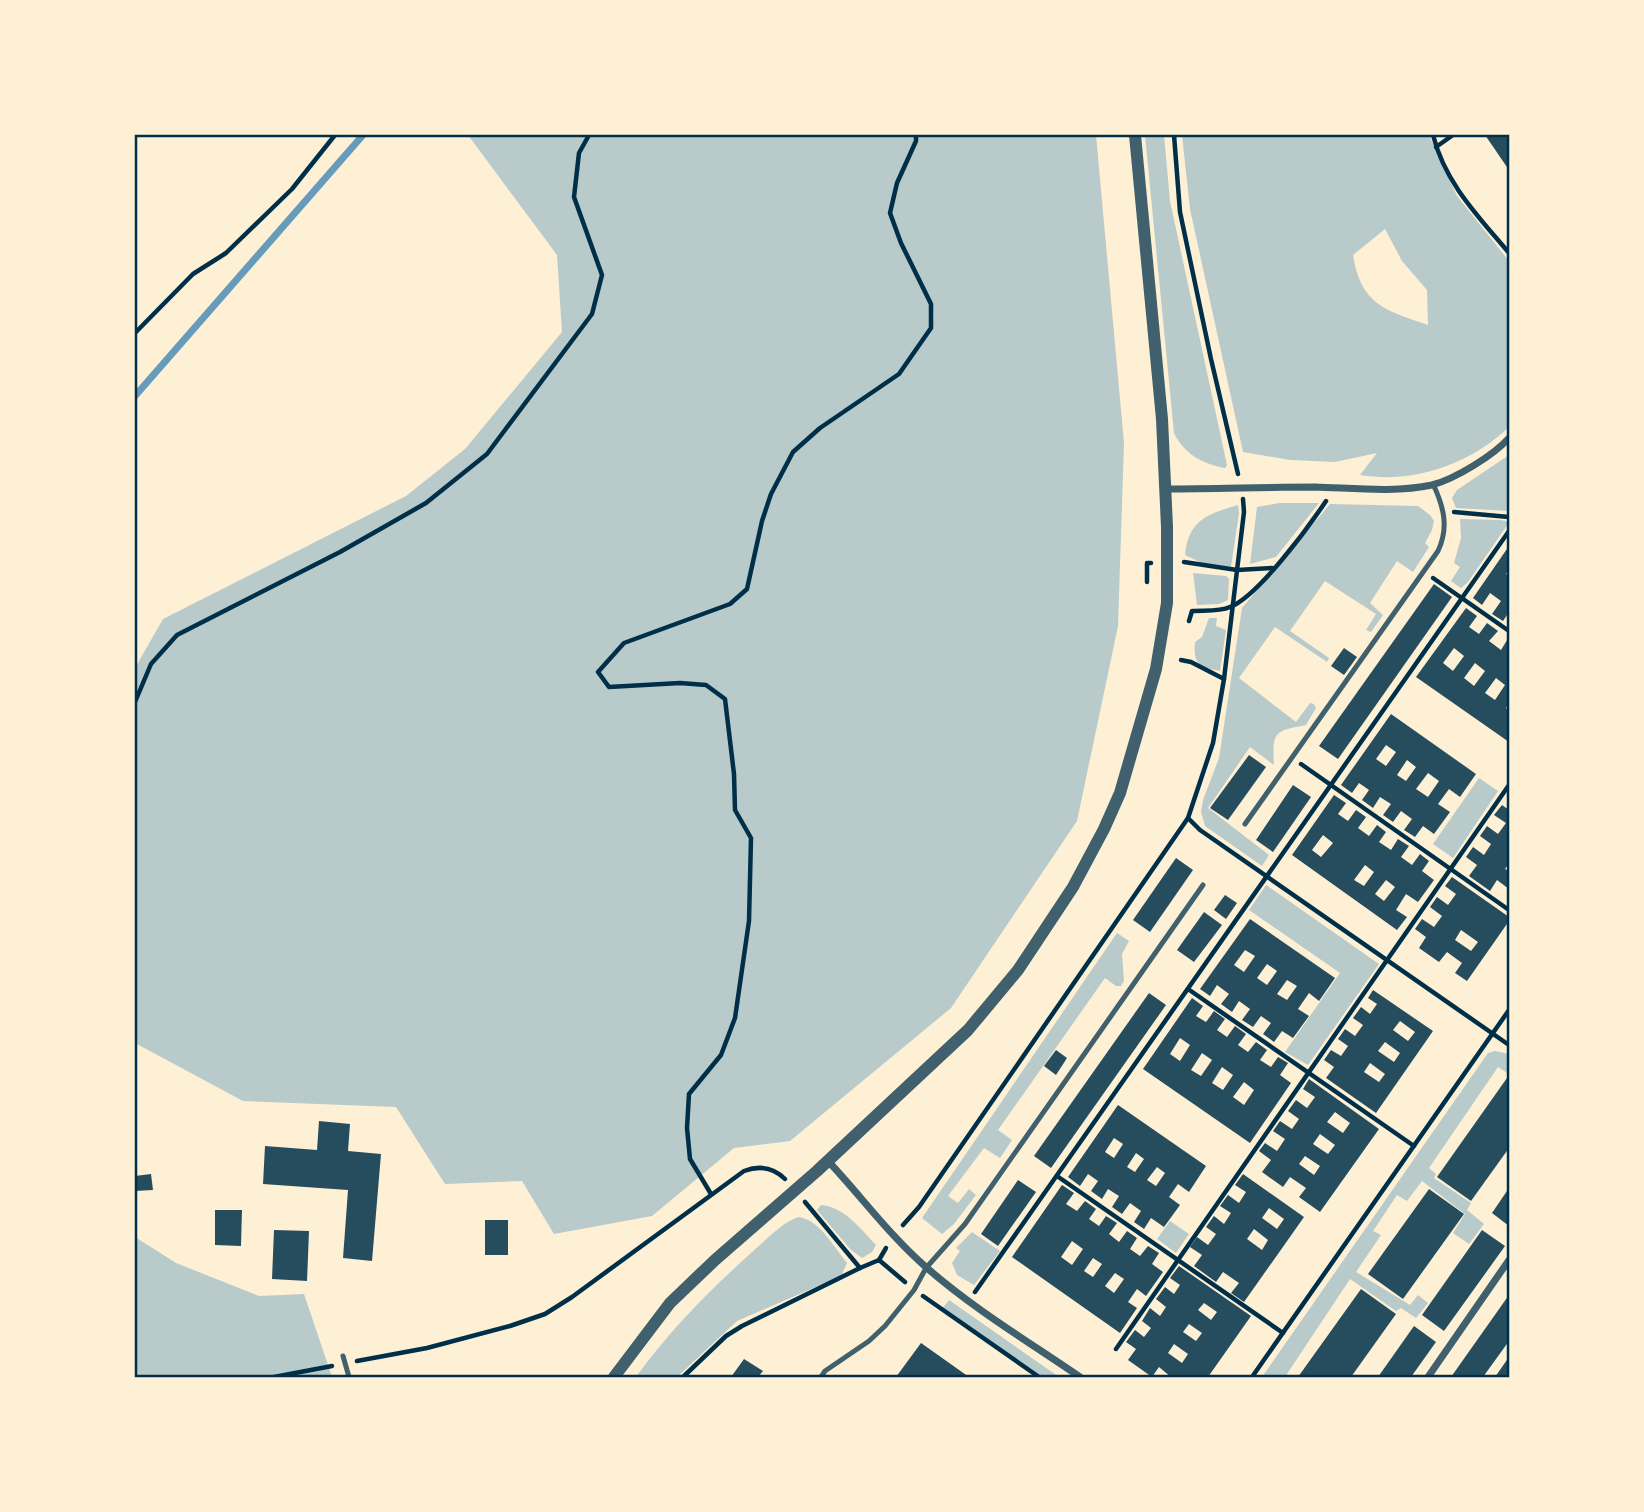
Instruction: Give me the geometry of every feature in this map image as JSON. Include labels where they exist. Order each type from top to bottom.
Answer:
[{"type":"street","points":[[614,1377],[670,1303],[968,1030],[1018,970],[1073,887],[1120,793],[1156,669],[1167,603],[1162,419],[1135,135]]},
{"type":"street","points":[[1164,489],[1241,486],[1400,488],[1433,485],[1466,469],[1501,447],[1509,438]]},
{"type":"street","points":[[828,1161],[926,1268],[1080,1377]]},
{"type":"street","points":[[1428,1377],[1509,1259]]},
{"type":"lane","points":[[1245,824],[1424,572],[1444,538],[1442,502],[1433,485]]},
{"type":"lane","points":[[815,1377],[869,1341],[914,1290],[926,1268],[965,1224],[1203,885]]},
{"type":"lane","points":[[342,1356],[349,1377]]},
{"type":"path","points":[[135,333],[193,274],[226,253],[292,189],[335,135]]},
{"type":"path","points":[[135,702],[151,664],[177,635],[340,552],[426,503],[487,454],[592,314],[602,275],[574,197],[579,153],[589,135]]},
{"type":"path","points":[[710,1194],[690,1159],[687,1128],[689,1094],[721,1055],[736,1018],[749,921],[751,838],[735,810],[734,774],[725,699],[706,685],[680,683],[609,687],[598,672],[624,643],[730,604],[747,589],[762,521],[771,494],[793,452],[820,428],[898,374],[931,328],[931,304],[901,243],[890,213],[897,183],[916,141],[916,135]]},
{"type":"path","points":[[683,1377],[726,1336],[742,1326],[879,1260],[894,1236],[927,1196],[1188,818],[1213,743],[1224,680],[1244,512],[1241,486],[1180,212],[1174,135]]},
{"type":"path","points":[[1433,135],[1459,194],[1509,253]]},
{"type":"path","points":[[1436,147],[1453,135]]},
{"type":"path","points":[[1189,621],[1192,611],[1224,610],[1244,600],[1325,502],[1331,487]]},
{"type":"path","points":[[1443,510],[1509,517]]},
{"type":"path","points":[[969,1301],[1509,531]]},
{"type":"path","points":[[1147,582],[1147,563],[1185,562],[1237,570],[1273,568]]},
{"type":"path","points":[[1424,572],[1509,631]]},
{"type":"path","points":[[1181,660],[1191,662],[1224,680]]},
{"type":"path","points":[[1292,757],[1509,910]]},
{"type":"path","points":[[1116,1349],[1509,785]]},
{"type":"path","points":[[1188,818],[1200,830],[1509,1045]]},
{"type":"path","points":[[1188,989],[1414,1146]]},
{"type":"path","points":[[1252,1377],[1509,1010]]},
{"type":"path","points":[[427,1348],[545,1314],[710,1194],[744,1171],[755,1167],[777,1171],[860,1268]]},
{"type":"path","points":[[1057,1176],[1283,1333]]},
{"type":"path","points":[[879,1260],[914,1290],[1039,1377]]},
{"type":"shaded area","points":[[468,135],[1096,135],[1124,443],[1118,626],[1077,821],[951,1008],[790,1141],[734,1148],[652,1216],[554,1234],[522,1181],[445,1184],[396,1107],[243,1101],[135,1043],[135,668],[163,619],[406,496],[465,449],[562,332],[557,255]]},
{"type":"shaded area","points":[[1145,135],[1164,135],[1170,201],[1227,465],[1225,468],[1195,457],[1183,447],[1174,433]]},
{"type":"shaded area","points":[[1182,135],[1429,135],[1457,196],[1509,261],[1509,427],[1494,440],[1459,461],[1421,474],[1401,477],[1360,475],[1377,453],[1335,462],[1290,460],[1243,452],[1190,209]],"holes":[[[1385,229],[1402,261],[1427,290],[1428,325],[1399,315],[1377,303],[1362,285],[1353,255]]]},
{"type":"shaded area","points":[[1509,455],[1509,511],[1456,508],[1452,498],[1457,490]]},
{"type":"shaded area","points":[[1279,503],[1319,503],[1276,557],[1250,564],[1257,507]]},
{"type":"shaded area","points":[[1330,504],[1418,506],[1434,521],[1425,543],[1429,547],[1413,572],[1397,561],[1370,603],[1383,615],[1371,632],[1366,630],[1376,614],[1325,581],[1290,631],[1329,658],[1327,662],[1275,627],[1239,678],[1296,722],[1310,703],[1316,708],[1306,725],[1287,729],[1277,735],[1274,765],[1250,747],[1208,808],[1269,855],[1262,866],[1205,826],[1201,812],[1203,800],[1219,758],[1242,608]]},
{"type":"shaded area","points":[[1238,505],[1231,567],[1202,563],[1185,555],[1190,534],[1201,520]]},
{"type":"shaded area","points":[[1460,519],[1500,520],[1508,524],[1461,588],[1451,581],[1460,567],[1454,563],[1461,538]]},
{"type":"shaded area","points":[[1193,573],[1226,576],[1229,579],[1228,600],[1219,604],[1197,605]]},
{"type":"shaded area","points":[[1209,618],[1217,618],[1216,626],[1226,630],[1220,671],[1202,666],[1196,660],[1195,642],[1202,637]]},
{"type":"shaded area","points":[[1479,778],[1498,791],[1453,858],[1433,844]]},
{"type":"shaded area","points":[[1266,885],[1379,964],[1308,1065],[1285,1052],[1340,973],[1249,910]]},
{"type":"shaded area","points":[[1117,933],[1129,941],[1122,954],[1124,981],[1121,986],[1116,986],[1105,978],[998,1130],[1012,1140],[1000,1158],[984,1148],[948,1196],[958,1203],[969,1189],[976,1195],[954,1224],[942,1234],[922,1218]]},
{"type":"shaded area","points":[[1495,1051],[1509,1054],[1509,1074],[1498,1067],[1429,1168],[1436,1174],[1434,1178],[1471,1203],[1467,1210],[1484,1224],[1469,1244],[1453,1233],[1465,1214],[1422,1181],[1407,1201],[1397,1195],[1373,1231],[1381,1235],[1356,1272],[1410,1305],[1418,1295],[1428,1303],[1416,1318],[1401,1308],[1396,1311],[1350,1279],[1285,1377],[1262,1377],[1488,1053]]},
{"type":"shaded area","points":[[821,1205],[837,1210],[851,1219],[876,1245],[872,1252],[862,1258],[850,1249],[817,1210]]},
{"type":"shaded area","points":[[798,1217],[819,1228],[847,1263],[841,1276],[737,1321],[677,1377],[636,1377],[704,1297],[773,1233]]},
{"type":"shaded area","points":[[1170,1221],[1189,1234],[1176,1253],[1157,1239]]},
{"type":"shaded area","points":[[972,1232],[1000,1251],[974,1285],[957,1275],[952,1263],[960,1251],[956,1248]]},
{"type":"shaded area","points":[[135,1237],[176,1263],[259,1296],[304,1294],[332,1377],[135,1377]]},
{"type":"shaded area","points":[[949,1300],[1059,1377],[1037,1377],[942,1309]]},
{"type":"building","points":[[1485,135],[1509,135],[1509,170]]},
{"type":"building","points":[[1509,546],[1509,569],[1506,574],[1509,576],[1509,612],[1503,621],[1492,614],[1501,601],[1490,593],[1482,605],[1473,598]]},
{"type":"building","points":[[1434,584],[1452,597],[1338,759],[1319,746]]},
{"type":"building","points":[[1466,608],[1477,616],[1469,627],[1479,634],[1487,623],[1498,631],[1489,641],[1501,650],[1509,637],[1509,703],[1506,708],[1509,710],[1509,742],[1416,677]],"holes":[[[1454,648],[1464,656],[1453,671],[1443,663]],[[1475,663],[1485,671],[1474,686],[1464,678]],[[1496,678],[1505,685],[1495,700],[1485,693]]]},
{"type":"building","points":[[1344,648],[1357,657],[1344,675],[1331,666]]},
{"type":"building","points":[[1391,714],[1476,774],[1460,797],[1449,789],[1438,804],[1450,812],[1434,834],[1423,826],[1415,837],[1404,830],[1412,819],[1401,811],[1393,822],[1383,815],[1391,804],[1380,797],[1373,808],[1362,800],[1369,790],[1359,783],[1352,793],[1341,785]],"holes":[[[1386,745],[1396,752],[1386,766],[1376,759]],[[1407,760],[1416,767],[1406,781],[1397,775]],[[1428,773],[1439,781],[1428,797],[1416,789]]]},
{"type":"building","points":[[1249,755],[1266,767],[1228,820],[1210,808]]},
{"type":"building","points":[[1293,785],[1311,797],[1273,852],[1256,840]]},
{"type":"building","points":[[1334,795],[1346,803],[1338,814],[1348,821],[1356,810],[1366,817],[1358,828],[1369,836],[1377,825],[1386,832],[1379,842],[1391,850],[1398,839],[1409,846],[1401,857],[1412,865],[1420,854],[1429,861],[1422,871],[1434,880],[1418,902],[1406,894],[1396,910],[1407,917],[1397,930],[1292,855]],"holes":[[[1323,835],[1333,843],[1321,857],[1312,850]],[[1365,865],[1374,872],[1364,886],[1354,880]],[[1386,880],[1395,887],[1384,901],[1375,894]]]},
{"type":"building","points":[[1502,805],[1509,810],[1509,863],[1505,869],[1509,871],[1509,889],[1497,880],[1490,891],[1469,876],[1477,865],[1466,857],[1473,847],[1484,855],[1491,844],[1480,836],[1487,826],[1498,834],[1506,823],[1494,815]]},
{"type":"building","points":[[1176,858],[1193,870],[1150,932],[1133,920]]},
{"type":"building","points":[[1452,877],[1509,917],[1509,921],[1467,981],[1455,973],[1462,963],[1447,952],[1439,962],[1419,948],[1426,937],[1415,929],[1422,919],[1434,927],[1442,916],[1430,907],[1437,897],[1448,905],[1456,894],[1445,886]],"holes":[[[1461,930],[1478,942],[1471,951],[1455,940]]]},
{"type":"building","points":[[1225,895],[1237,903],[1226,919],[1214,910]]},
{"type":"building","points":[[1204,912],[1222,925],[1194,962],[1177,950]]},
{"type":"building","points":[[1250,919],[1335,978],[1319,1001],[1309,993],[1298,1009],[1309,1016],[1293,1038],[1282,1031],[1274,1042],[1263,1034],[1271,1023],[1261,1016],[1253,1027],[1242,1020],[1250,1009],[1239,1001],[1232,1012],[1221,1004],[1229,994],[1217,985],[1210,996],[1200,989]],"holes":[[[1245,950],[1255,956],[1244,972],[1234,965]],[[1267,964],[1277,971],[1267,985],[1257,978]],[[1287,980],[1297,986],[1287,1000],[1277,994]]]},
{"type":"building","points":[[1373,990],[1433,1031],[1376,1113],[1326,1078],[1334,1067],[1324,1060],[1331,1050],[1341,1056],[1348,1046],[1338,1039],[1345,1029],[1355,1036],[1363,1025],[1353,1018],[1361,1007],[1370,1014],[1377,1004],[1368,998]],"holes":[[[1400,1021],[1415,1032],[1408,1041],[1393,1030]],[[1385,1042],[1400,1053],[1394,1062],[1378,1051]],[[1370,1063],[1385,1074],[1379,1082],[1364,1072]]]},
{"type":"building","points":[[1149,993],[1166,1005],[1051,1168],[1034,1156]]},
{"type":"building","points":[[1192,998],[1203,1006],[1196,1016],[1206,1022],[1214,1011],[1225,1019],[1217,1030],[1227,1037],[1235,1026],[1246,1034],[1238,1045],[1248,1052],[1256,1042],[1267,1050],[1260,1060],[1271,1067],[1278,1057],[1288,1063],[1280,1075],[1291,1083],[1250,1143],[1143,1069]],"holes":[[[1180,1038],[1190,1045],[1180,1061],[1170,1054]],[[1202,1053],[1212,1060],[1201,1076],[1191,1070]],[[1222,1067],[1233,1075],[1223,1090],[1212,1083]],[[1244,1082],[1254,1090],[1244,1105],[1233,1097]]]},
{"type":"building","points":[[1056,1050],[1067,1058],[1056,1075],[1044,1066]]},
{"type":"building","points":[[1507,1078],[1509,1148],[1471,1201],[1437,1177]]},
{"type":"building","points":[[1309,1079],[1379,1129],[1320,1212],[1299,1197],[1306,1188],[1290,1177],[1283,1187],[1262,1172],[1271,1160],[1259,1151],[1265,1143],[1277,1151],[1285,1139],[1273,1131],[1280,1121],[1292,1129],[1299,1119],[1288,1111],[1296,1100],[1307,1108],[1315,1097],[1303,1089]],"holes":[[[1335,1112],[1350,1123],[1343,1133],[1327,1122]],[[1320,1134],[1335,1145],[1328,1154],[1313,1144]],[[1305,1156],[1320,1166],[1314,1175],[1299,1164]]]},
{"type":"building","points":[[1118,1105],[1206,1166],[1189,1192],[1178,1184],[1169,1197],[1180,1205],[1164,1227],[1151,1218],[1144,1229],[1134,1222],[1141,1211],[1130,1203],[1122,1214],[1112,1207],[1119,1196],[1108,1189],[1102,1199],[1091,1191],[1098,1181],[1088,1174],[1080,1186],[1068,1177]],"holes":[[[1114,1138],[1123,1144],[1114,1158],[1105,1152]],[[1136,1153],[1144,1159],[1135,1172],[1127,1167]],[[1157,1167],[1165,1173],[1156,1186],[1147,1180]]]},
{"type":"building","points":[[319,1121],[350,1124],[348,1151],[381,1154],[372,1261],[343,1258],[348,1190],[263,1184],[265,1146],[317,1150]]},
{"type":"building","points":[[151,1174],[153,1190],[135,1191],[135,1176]]},
{"type":"building","points":[[1243,1174],[1304,1217],[1244,1302],[1231,1293],[1239,1283],[1223,1272],[1216,1282],[1194,1266],[1202,1255],[1190,1247],[1197,1237],[1208,1245],[1216,1234],[1206,1227],[1214,1216],[1224,1224],[1231,1213],[1220,1206],[1228,1195],[1239,1203],[1246,1192],[1235,1185]],"holes":[[[1269,1208],[1284,1219],[1277,1229],[1262,1218]],[[1254,1229],[1268,1240],[1262,1250],[1247,1239]]]},
{"type":"building","points":[[1018,1180],[1036,1192],[998,1246],[981,1234]]},
{"type":"building","points":[[1062,1185],[1074,1193],[1066,1204],[1077,1211],[1085,1201],[1096,1209],[1089,1219],[1099,1226],[1106,1216],[1117,1223],[1109,1234],[1119,1242],[1127,1231],[1137,1238],[1130,1249],[1140,1256],[1148,1246],[1159,1253],[1152,1264],[1163,1272],[1146,1296],[1137,1289],[1128,1302],[1137,1308],[1120,1333],[1012,1257]],"holes":[[[1072,1241],[1083,1249],[1072,1265],[1061,1257]],[[1093,1258],[1102,1264],[1093,1277],[1084,1271]],[[1115,1273],[1124,1279],[1114,1293],[1105,1286]]]},
{"type":"building","points":[[1509,1188],[1509,1226],[1492,1213]]},
{"type":"building","points":[[1429,1189],[1464,1214],[1403,1299],[1368,1274]]},
{"type":"building","points":[[215,1210],[242,1210],[241,1246],[215,1245]]},
{"type":"building","points":[[485,1220],[508,1220],[508,1255],[485,1255]]},
{"type":"building","points":[[274,1230],[309,1231],[307,1281],[272,1279]]},
{"type":"building","points":[[1482,1230],[1505,1246],[1444,1331],[1422,1315]]},
{"type":"building","points":[[1179,1266],[1251,1316],[1208,1377],[1171,1377],[1159,1367],[1152,1377],[1128,1360],[1136,1349],[1126,1342],[1135,1330],[1144,1337],[1151,1328],[1142,1321],[1150,1308],[1160,1316],[1166,1307],[1156,1299],[1165,1287],[1174,1294],[1180,1285],[1170,1278]],"holes":[[[1204,1303],[1217,1312],[1211,1320],[1198,1310]],[[1189,1324],[1202,1333],[1196,1341],[1183,1332]],[[1174,1344],[1188,1354],[1182,1363],[1168,1353]]]},
{"type":"building","points":[[1361,1289],[1396,1314],[1351,1377],[1298,1377]]},
{"type":"building","points":[[1509,1295],[1509,1341],[1483,1377],[1451,1377]]},
{"type":"building","points":[[1414,1326],[1436,1342],[1411,1377],[1378,1377]]},
{"type":"building","points":[[921,1343],[969,1377],[896,1377]]},
{"type":"building","points":[[1509,1357],[1509,1377],[1495,1377]]},
{"type":"building","points":[[744,1359],[763,1371],[758,1377],[731,1377]]},
{"type":"waterway","points":[[135,396],[363,135]]}]
